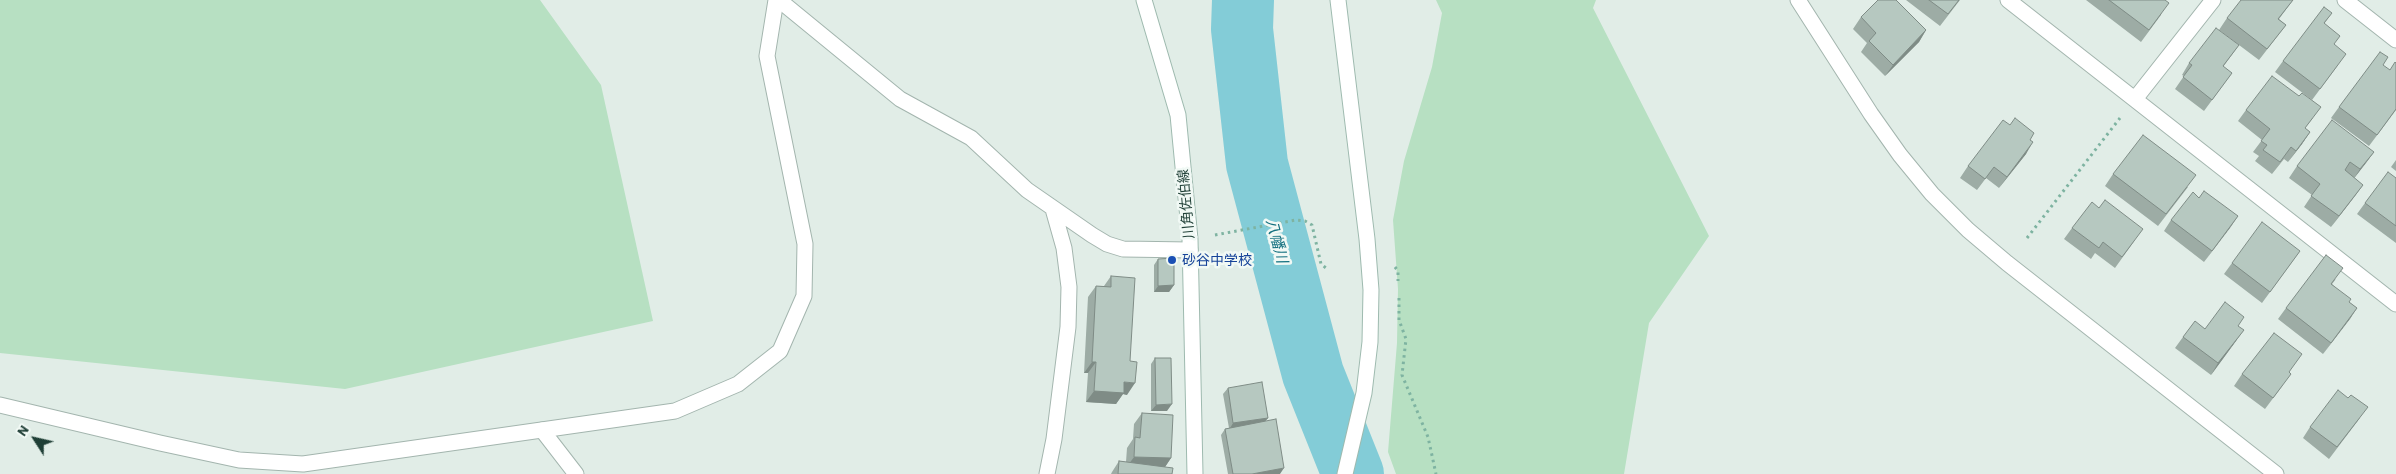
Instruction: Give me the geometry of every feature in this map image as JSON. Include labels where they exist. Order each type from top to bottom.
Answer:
[{"type":"street","points":[[0,405],[239,460],[303,464],[674,411],[738,384],[780,350],[804,296],[805,244],[767,56],[778,0],[905,103],[971,138],[1026,190],[1092,235],[1115,246],[1140,250],[1190,250]]},
{"type":"street","name":"川角佐伯線","points":[[1144,0],[1178,115],[1190,250],[1195,474]]},
{"type":"street","points":[[1338,0],[1367,239],[1370,290],[1368,357],[1364,393],[1345,474]]},
{"type":"street","points":[[1798,0],[1871,114],[1900,155],[1932,194],[1962,224],[2007,263],[2276,474]]},
{"type":"street","points":[[2008,0],[2130,105],[2396,304]]},
{"type":"street","points":[[2130,105],[2213,0]]},
{"type":"street","points":[[2345,0],[2396,40]]},
{"type":"street","points":[[1046,474],[1054,439],[1068,327],[1069,287],[1064,248],[1053,209]]},
{"type":"street","points":[[542,430],[576,474]]},
{"type":"path","points":[[2027,238],[2130,105]]},
{"type":"path","points":[[1209,236],[1296,220],[1305,221],[1312,226],[1321,264],[1326,268]]},
{"type":"path","points":[[1394,267],[1398,271],[1400,320],[1406,339],[1402,375],[1428,437],[1436,474]]},
{"type":"green space","points":[[0,0],[540,0],[601,85],[653,321],[345,389],[0,353]]},
{"type":"green space","points":[[1436,0],[1596,0],[1593,8],[1709,236],[1649,323],[1624,474],[1396,474],[1388,452],[1397,343],[1398,289],[1393,220],[1404,161],[1432,67],[1442,13]]},
{"type":"building","points":[[1878,0],[1896,0],[1926,30],[1893,65],[1869,41],[1876,33],[1861,17]]},
{"type":"building","points":[[1929,0],[1959,0],[1948,14]]},
{"type":"building","points":[[2109,0],[2165,0],[2169,3],[2149,30]]},
{"type":"building","points":[[2241,0],[2293,0],[2278,19],[2286,25],[2267,49],[2227,18]]},
{"type":"building","points":[[2324,7],[2332,13],[2324,23],[2340,36],[2334,44],[2346,54],[2320,89],[2283,61]]},
{"type":"building","points":[[2216,28],[2239,45],[2223,66],[2232,73],[2212,100],[2183,77],[2192,65],[2189,63]]},
{"type":"building","points":[[2380,52],[2388,57],[2383,65],[2390,70],[2396,63],[2396,109],[2377,135],[2339,107]]},
{"type":"building","points":[[2272,76],[2299,96],[2302,93],[2321,107],[2305,128],[2310,132],[2296,151],[2291,147],[2280,162],[2263,150],[2267,145],[2261,141],[2270,129],[2246,110]]},
{"type":"building","points":[[2015,118],[2034,133],[2030,140],[2033,142],[2007,177],[1994,167],[1985,179],[1968,166],[2003,120],[2010,125]]},
{"type":"building","points":[[2332,120],[2374,152],[2360,169],[2350,162],[2345,170],[2363,185],[2339,216],[2311,196],[2320,184],[2297,166]]},
{"type":"building","points":[[2143,135],[2196,175],[2166,214],[2113,174]]},
{"type":"building","points":[[2388,172],[2396,178],[2396,226],[2365,203]]},
{"type":"building","points":[[2204,191],[2238,216],[2212,251],[2171,220],[2193,192],[2199,198]]},
{"type":"building","points":[[2105,200],[2143,229],[2122,257],[2103,242],[2099,248],[2072,228],[2092,202],[2099,208]]},
{"type":"building","points":[[2262,222],[2300,251],[2270,292],[2232,263]]},
{"type":"building","points":[[2326,255],[2343,268],[2331,284],[2351,299],[2349,302],[2357,308],[2331,343],[2286,308]]},
{"type":"building","points":[[1174,258],[1174,285],[1158,286],[1158,259]]},
{"type":"building","points":[[1111,276],[1135,278],[1130,361],[1137,362],[1135,383],[1124,382],[1124,393],[1094,391],[1096,362],[1092,362],[1096,286],[1111,287]]},
{"type":"building","points":[[2225,302],[2244,317],[2238,326],[2244,330],[2218,363],[2183,337],[2195,321],[2205,329]]},
{"type":"building","points":[[2274,333],[2302,354],[2289,372],[2291,374],[2273,398],[2242,374]]},
{"type":"building","points":[[1155,358],[1171,358],[1172,404],[1156,405]]},
{"type":"building","points":[[1262,382],[1268,418],[1233,423],[1228,388]]},
{"type":"building","points":[[2338,390],[2348,398],[2351,395],[2368,407],[2337,447],[2310,427]]},
{"type":"building","points":[[1142,413],[1173,415],[1171,458],[1134,457],[1135,437],[1140,438]]},
{"type":"building","points":[[1276,419],[1284,468],[1252,474],[1233,474],[1225,429]]},
{"type":"building","points":[[1119,461],[1173,468],[1172,474],[1118,474]]},
{"type":"waterway","name":"八幡川","points":[[1243,0],[1242,29],[1257,164],[1313,374],[1353,474]]},
{"type":"place","name":"砂谷中学校","points":[[1172,260]]}]
